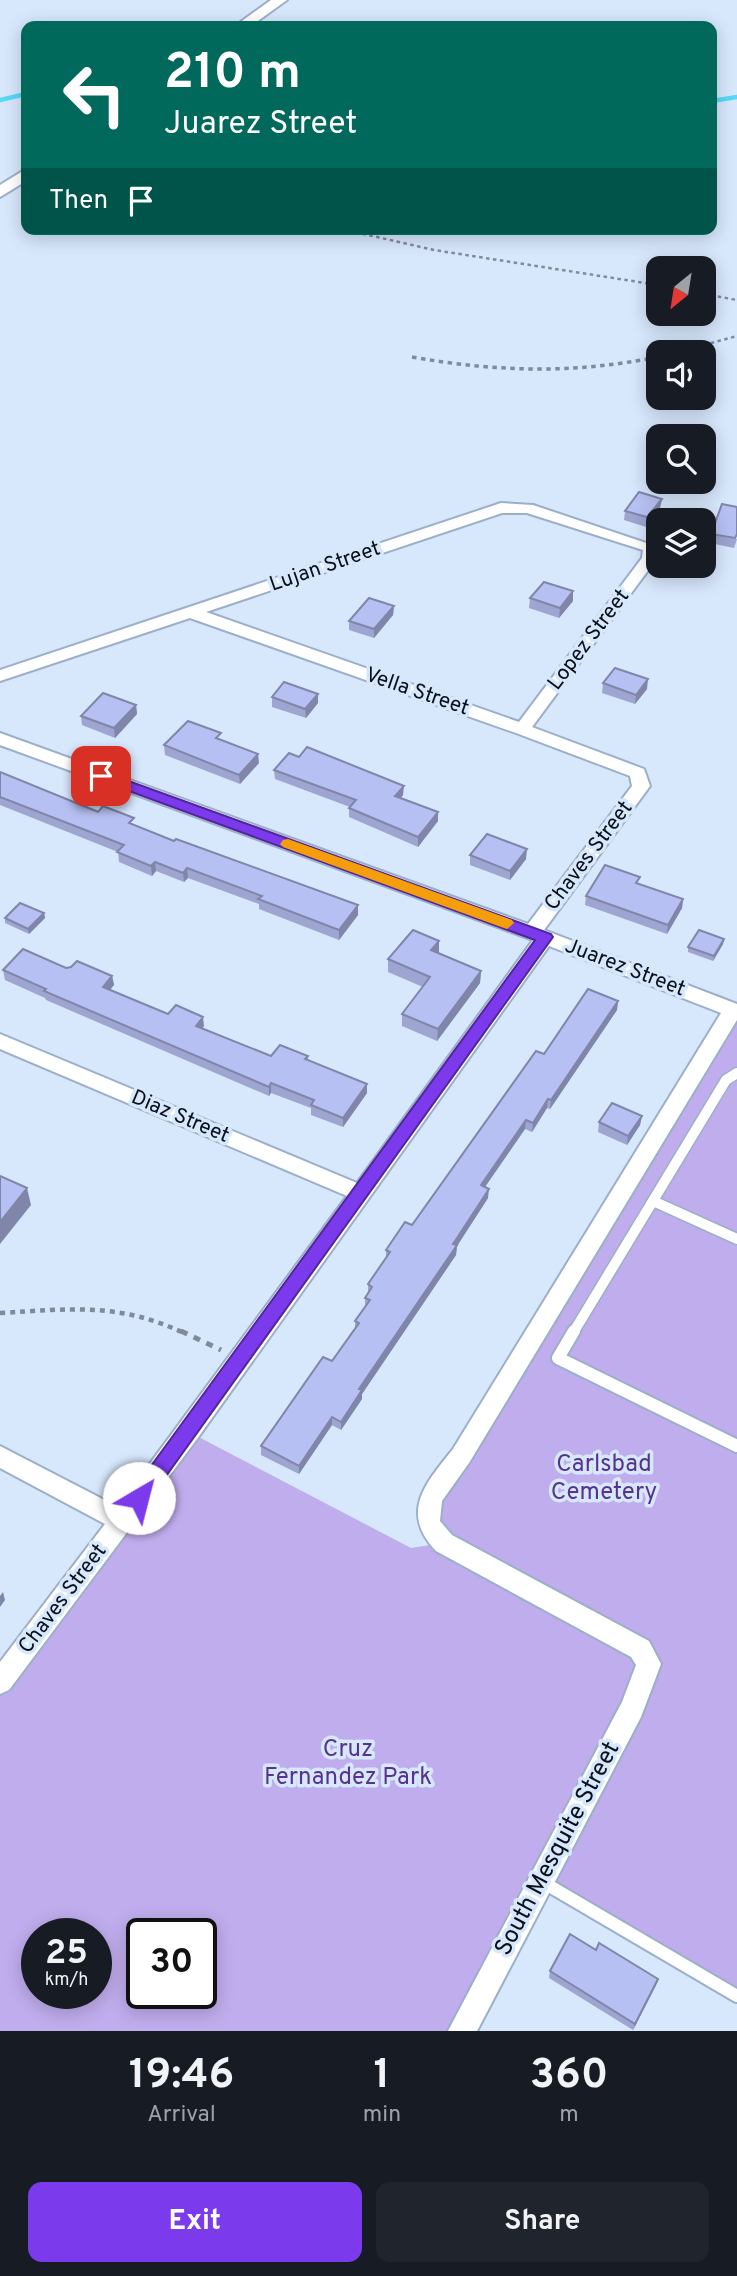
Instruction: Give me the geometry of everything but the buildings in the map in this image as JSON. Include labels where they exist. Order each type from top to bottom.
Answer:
[{"type":"street","points":[[249,21],[277,0]]},
{"type":"street","points":[[0,192],[21,177]]},
{"type":"street","name":"Lujan Street","points":[[0,676],[501,508],[528,508],[646,546]]},
{"type":"street","name":"Lopez Street","points":[[522,729],[646,563]]},
{"type":"street","name":"Vella Street","points":[[190,612],[630,768],[640,778]]},
{"type":"street","name":"Juarez Street","points":[[0,739],[736,1010]]},
{"type":"street","name":"Chaves Street","points":[[0,1682],[122,1521],[360,1193],[637,792],[641,786],[640,778]]},
{"type":"street","name":"South Mesquite Street","points":[[462,2031],[632,1708],[649,1664],[640,1649],[444,1543],[432,1533],[428,1525],[433,1493],[461,1456],[736,1010]]},
{"type":"street","name":"Diaz Street","points":[[0,1041],[360,1193]]},
{"type":"street","points":[[0,1456],[122,1521]]},
{"type":"lane","points":[[737,1073],[726,1080],[558,1358],[737,1446]]},
{"type":"lane","points":[[653,1201],[737,1239]]},
{"type":"lane","points":[[541,1881],[737,1996]]},
{"type":"path","points":[[368,235],[434,250],[646,283]]},
{"type":"path","points":[[716,296],[737,300]]},
{"type":"path","points":[[716,342],[737,336]]},
{"type":"path","points":[[412,357],[480,370],[537,373],[593,369],[646,359]]},
{"type":"path","points":[[0,1313],[93,1308],[154,1319],[241,1359]]},
{"type":"green space","name":"Cruz Fernandez Park","points":[[737,1003],[737,1996],[541,1881],[462,2031],[0,2031],[0,1682],[189,1432],[411,1548],[443,1543],[428,1526],[461,1456]]},
{"type":"waterway","points":[[0,100],[21,95]]},
{"type":"waterway","points":[[717,100],[737,97]]},
{"type":"slow traffic","points":[[288,844],[507,923]]},
{"type":"route","points":[[101,776],[545,937],[139,1498]]},
{"type":"park label","name":"Carlsbad Cemetery","points":[[604,1479]]}]
